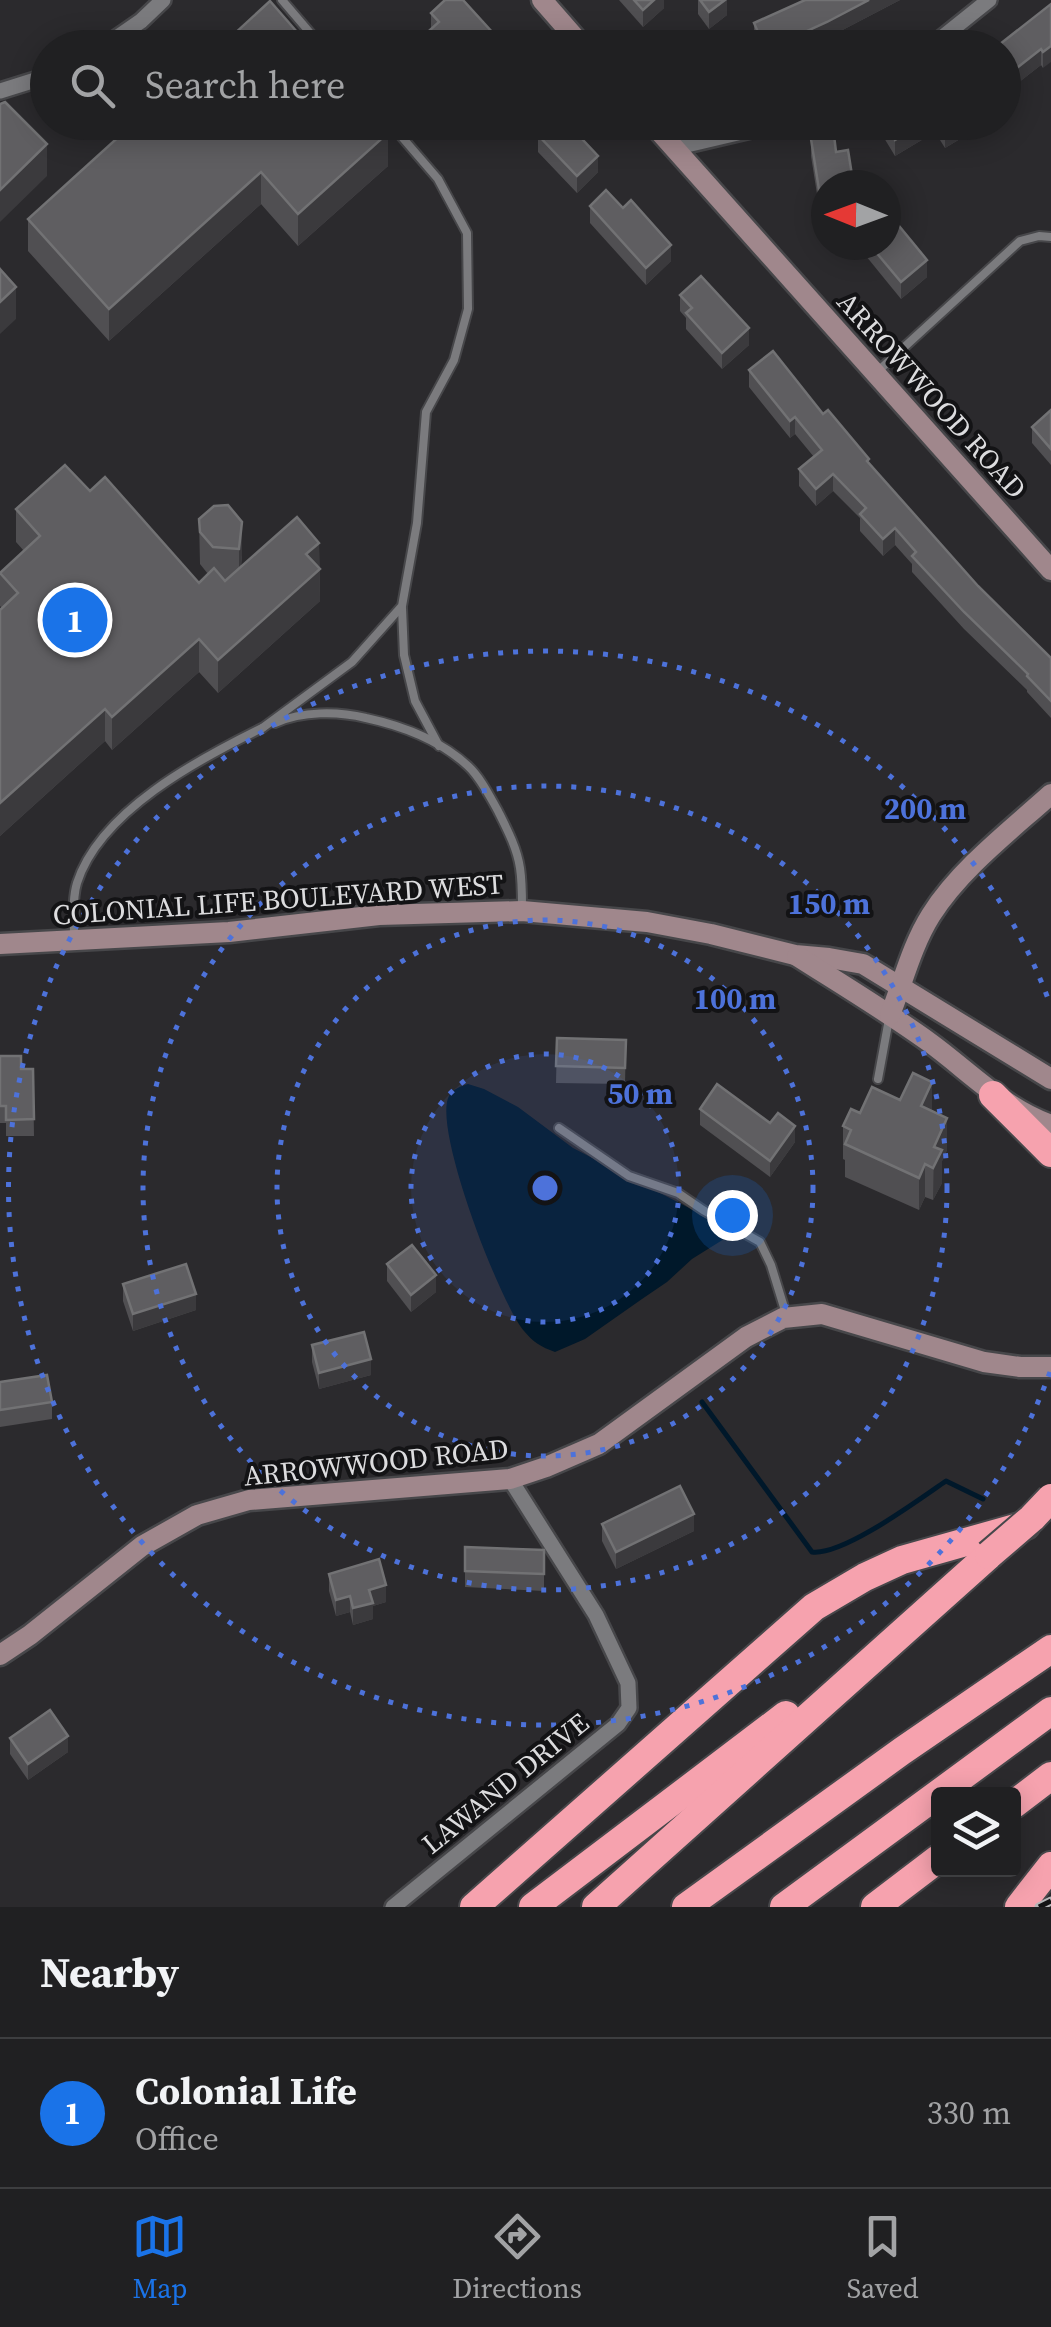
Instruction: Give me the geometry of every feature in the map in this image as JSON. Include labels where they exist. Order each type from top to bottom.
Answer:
[{"type":"highway","points":[[993,1095],[1051,1153]]},
{"type":"highway","points":[[596,1907],[1051,1498]]},
{"type":"highway","points":[[474,1907],[814,1607],[865,1576],[902,1560],[1051,1515]]},
{"type":"highway","points":[[533,1907],[943,1597]]},
{"type":"highway","points":[[686,1907],[902,1751],[1051,1650]]},
{"type":"highway","points":[[784,1907],[1051,1711]]},
{"type":"highway","points":[[1021,1799],[1051,1776]]},
{"type":"highway","points":[[874,1907],[931,1865]]},
{"type":"highway","points":[[1019,1907],[1051,1866]]},
{"type":"street","points":[[128,30],[163,0]]},
{"type":"street","points":[[542,0],[568,30]]},
{"type":"street","points":[[952,30],[988,0]]},
{"type":"street","points":[[0,91],[30,82]]},
{"type":"street","name":"ARROWWOOD ROAD","points":[[667,140],[1051,570]]},
{"type":"street","points":[[674,148],[708,140]]},
{"type":"street","points":[[890,1015],[932,914],[976,861],[1051,794]]},
{"type":"street","name":"COLONIAL LIFE BOULEVARD WEST","points":[[0,944],[229,932],[379,916],[522,911],[647,922],[795,955],[863,964],[1051,1078]]},
{"type":"street","name":"COLONIAL LIFE BOULEVARD WEST","points":[[795,955],[890,1015],[958,1064],[993,1095],[1051,1125]]},
{"type":"street","name":"ARROWWOOD ROAD","points":[[0,1655],[142,1546],[197,1515],[250,1500],[510,1479],[546,1467],[599,1444],[746,1338],[787,1317],[822,1314],[984,1362],[1051,1367]]},
{"type":"street","name":"LAWAND DRIVE","points":[[392,1907],[618,1724],[629,1708],[628,1682],[596,1614],[510,1479]]},
{"type":"lane","points":[[282,0],[308,30]]},
{"type":"lane","points":[[405,140],[438,178],[467,233],[468,310],[454,360],[426,412],[417,523],[402,606],[404,655],[414,701],[439,746]]},
{"type":"lane","points":[[875,374],[1020,241],[1051,237]]},
{"type":"lane","points":[[261,729],[352,662],[402,606]]},
{"type":"lane","points":[[74,939],[76,886],[86,861],[106,833],[141,801],[179,773],[261,729],[289,717],[322,713],[401,725],[470,768],[508,831],[520,867],[522,911]]},
{"type":"lane","points":[[878,1079],[890,1015]]},
{"type":"lane","points":[[558,1128],[628,1176],[678,1193],[760,1242],[787,1317]]},
{"type":"water","points":[[468,1084],[518,1107],[573,1148],[722,1225],[727,1232],[724,1239],[585,1339],[555,1352],[541,1346],[513,1314],[485,1253],[459,1177],[446,1114],[450,1094]]},
{"type":"building","points":[[445,0],[463,0],[490,30],[430,30],[439,22],[431,13]]},
{"type":"building","points":[[634,0],[654,0],[643,10]]},
{"type":"building","points":[[700,0],[725,0],[709,12]]},
{"type":"building","points":[[805,0],[869,0],[809,30],[757,30],[754,23]]},
{"type":"building","points":[[270,1],[295,30],[239,30]]},
{"type":"building","points":[[1051,4],[1051,46],[1021,65],[1021,30],[1018,30]]},
{"type":"building","points":[[5,102],[30,127],[30,140],[47,144],[0,190],[0,104]]},
{"type":"building","points":[[115,140],[380,140],[298,214],[261,172],[109,309],[28,219]]},
{"type":"building","points":[[543,140],[583,140],[598,156],[577,176]]},
{"type":"building","points":[[811,140],[835,140],[836,152],[848,150],[851,170],[816,170]]},
{"type":"building","points":[[606,190],[623,208],[631,200],[671,245],[646,268],[590,206]]},
{"type":"building","points":[[901,228],[927,260],[901,282],[883,260],[901,260]]},
{"type":"building","points":[[0,269],[16,287],[0,302]]},
{"type":"building","points":[[701,276],[749,328],[722,353],[686,313],[692,308],[680,295]]},
{"type":"building","points":[[773,351],[823,414],[828,410],[867,461],[978,586],[1051,658],[1051,701],[912,556],[916,552],[895,528],[883,539],[860,514],[866,508],[833,474],[816,489],[799,469],[822,450],[795,417],[790,421],[749,370]]},
{"type":"building","points":[[1051,410],[1051,449],[1032,427]]},
{"type":"building","points":[[65,465],[90,491],[105,477],[199,583],[214,568],[225,581],[297,517],[319,543],[306,554],[320,569],[218,660],[199,639],[112,717],[105,709],[0,803],[0,610],[18,593],[0,573],[40,536],[16,509]]},
{"type":"building","points":[[228,505],[242,522],[239,549],[213,547],[200,532],[199,519],[214,506]]},
{"type":"building","points":[[557,1038],[626,1040],[625,1068],[556,1066]]},
{"type":"building","points":[[0,1056],[21,1056],[21,1069],[33,1069],[34,1119],[6,1120],[6,1106],[0,1106]]},
{"type":"building","points":[[913,1073],[932,1082],[921,1106],[947,1118],[934,1147],[942,1150],[933,1168],[925,1164],[919,1178],[845,1144],[851,1130],[843,1126],[851,1109],[860,1113],[872,1087],[900,1100]]},
{"type":"building","points":[[717,1084],[770,1123],[778,1113],[795,1126],[770,1161],[700,1109]]},
{"type":"building","points":[[412,1245],[436,1275],[411,1295],[387,1264]]},
{"type":"building","points":[[186,1264],[196,1294],[133,1314],[123,1284]]},
{"type":"building","points":[[364,1332],[371,1359],[319,1373],[312,1345]]},
{"type":"building","points":[[47,1375],[52,1402],[0,1410],[0,1382]]},
{"type":"building","points":[[680,1486],[694,1514],[616,1552],[602,1524]]},
{"type":"building","points":[[465,1547],[544,1550],[544,1574],[465,1571]]},
{"type":"building","points":[[379,1559],[386,1585],[369,1590],[373,1603],[353,1608],[350,1596],[336,1600],[329,1574]]},
{"type":"building","points":[[50,1710],[68,1736],[28,1764],[10,1738]]},
{"type":"waterway","points":[[702,1402],[812,1552],[826,1551],[861,1536],[946,1481],[983,1499]]},
{"type":"railway","points":[[1039,1907],[1051,1901]]},
{"type":"place","name":"Colonial Life","points":[[75,620]]}]
